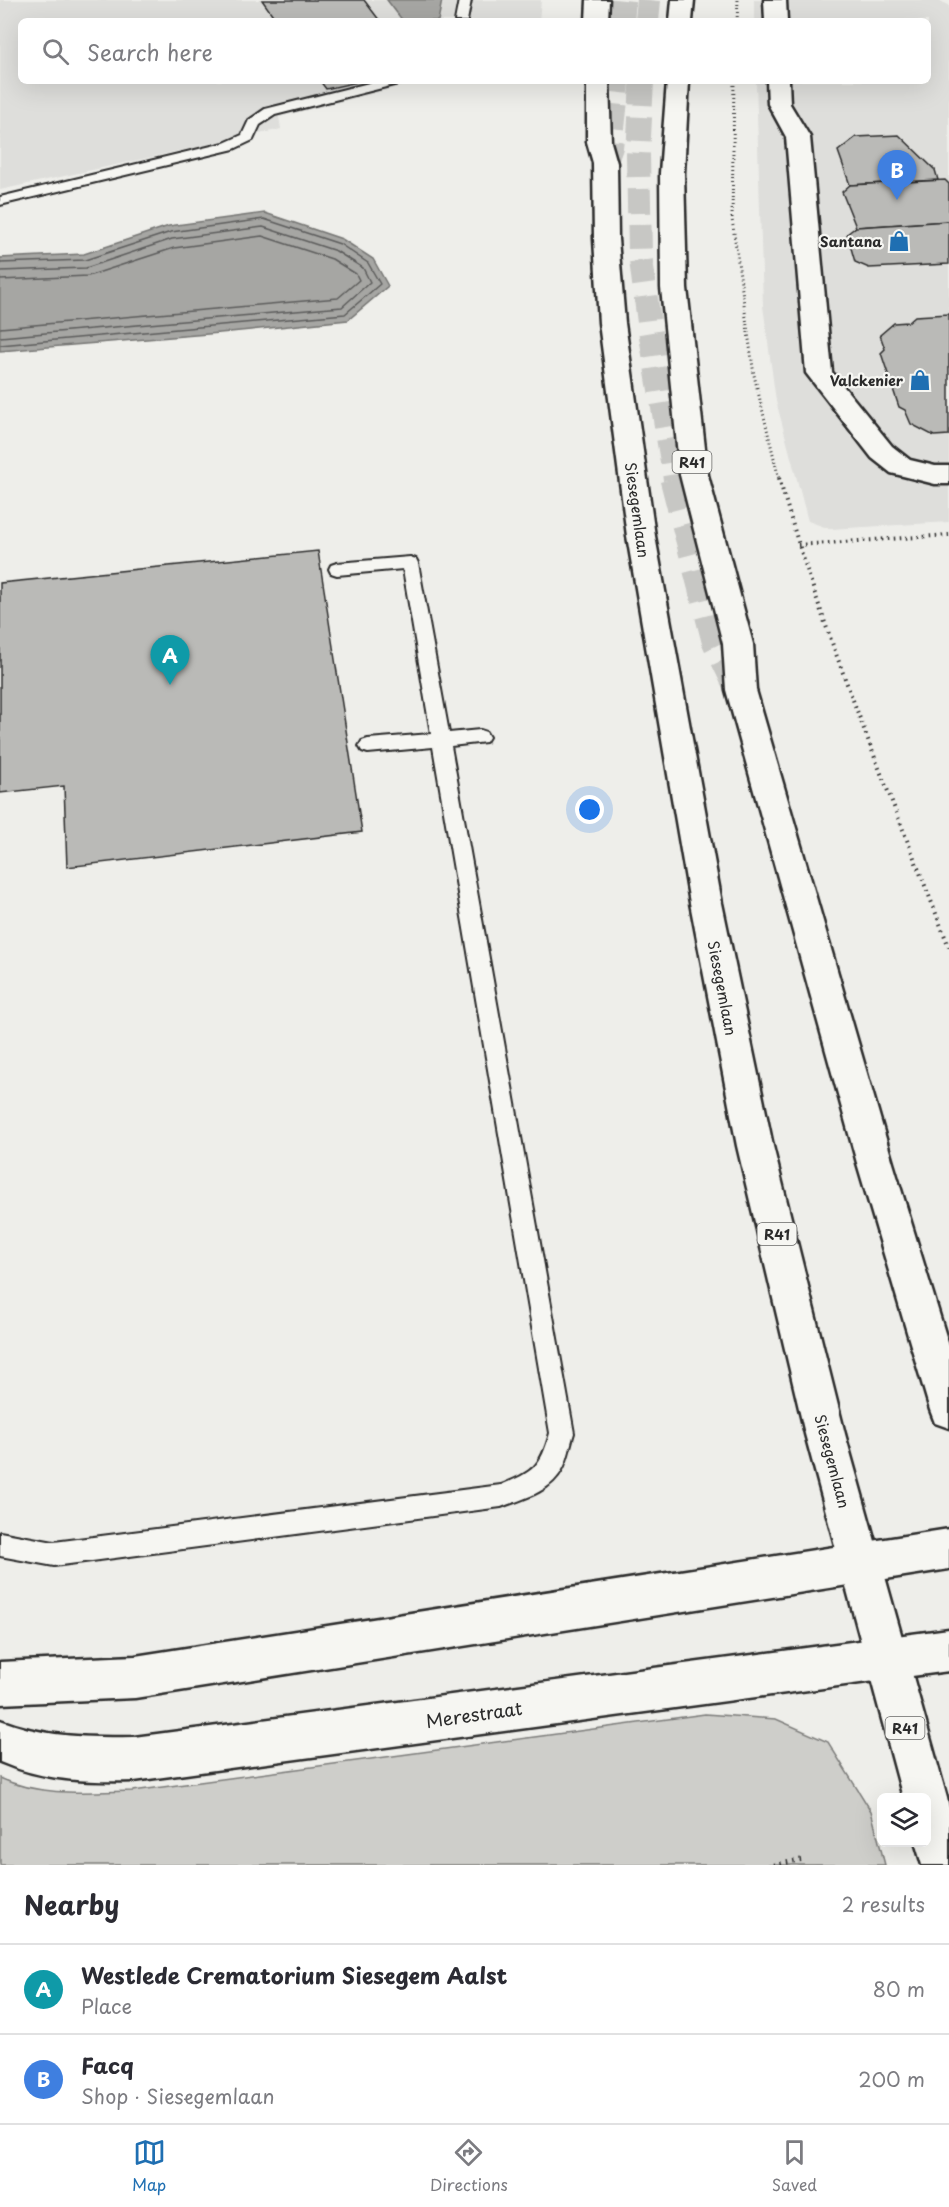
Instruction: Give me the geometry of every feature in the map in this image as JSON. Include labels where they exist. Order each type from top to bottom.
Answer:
[{"type":"main road","points":[[597,18],[598,0]]},
{"type":"main road","points":[[681,18],[683,0]]},
{"type":"main road","points":[[775,0],[776,18]]},
{"type":"main road","name":"Siesegemlaan","points":[[598,84],[599,142],[605,163],[606,239],[612,323],[641,536],[662,665],[706,903],[755,1146],[825,1434],[885,1659],[924,1793]]},
{"type":"main road","name":"R41","points":[[678,84],[672,173],[674,288],[694,475],[738,644],[741,690],[875,1163],[949,1410]]},
{"type":"main road","points":[[778,84],[778,104],[798,137],[819,373],[882,452],[901,467],[935,476],[949,475]]},
{"type":"main road","points":[[0,1683],[135,1677],[949,1549]]},
{"type":"main road","name":"Merestraat","points":[[0,1741],[24,1752],[76,1760],[134,1759],[949,1650]]},
{"type":"main road","points":[[931,1818],[944,1865]]},
{"type":"lane","points":[[462,18],[465,0]]},
{"type":"lane","points":[[0,201],[229,146],[248,137],[254,123],[270,112],[381,84]]},
{"type":"lane","points":[[0,1544],[54,1554],[501,1496],[533,1483],[553,1464],[562,1433],[410,563],[337,569]]},
{"type":"lane","points":[[368,746],[480,737]]},
{"type":"path","points":[[737,18],[738,0]]},
{"type":"path","points":[[735,84],[732,219],[754,375],[769,443],[798,545],[863,724],[949,947]]},
{"type":"path","points":[[798,545],[949,535]]},
{"type":"path","points":[[774,1865],[805,1859]]},
{"type":"shaded area","points":[[0,0],[541,0],[539,18],[18,18],[18,84],[410,84],[279,117],[281,129],[0,190]]},
{"type":"shaded area","points":[[754,0],[939,0],[949,6],[949,522],[830,529],[808,521],[776,401],[763,306],[756,84],[931,84],[931,18],[754,18]]},
{"type":"shaded area","points":[[705,1714],[776,1719],[828,1742],[871,1811],[877,1834],[877,1847],[880,1847],[885,1865],[0,1865],[0,1778],[15,1784],[48,1791],[133,1791]]},
{"type":"water","points":[[387,0],[442,0],[439,18],[401,18]]},
{"type":"water","points":[[265,213],[342,239],[373,259],[388,286],[348,320],[0,351],[0,258],[84,254],[169,226]]},
{"type":"building","points":[[262,0],[364,0],[378,18],[275,18]]},
{"type":"building","points":[[322,84],[348,84],[326,89]]},
{"type":"building","points":[[899,135],[935,170],[938,180],[850,185],[838,151],[856,137]]},
{"type":"building","points":[[945,180],[949,184],[949,221],[856,227],[842,192],[850,185]]},
{"type":"building","name":"Santana","points":[[949,221],[949,264],[869,268],[855,262],[847,234],[856,227]]},
{"type":"building","name":"Valckenier","points":[[949,314],[949,435],[934,436],[911,424],[905,410],[899,407],[881,353],[885,349],[880,335],[894,323],[908,322],[915,316]]},
{"type":"building","points":[[318,551],[362,832],[67,867],[64,786],[0,793],[0,583]]},
{"type":"tunnel","points":[[622,18],[624,0]]},
{"type":"tunnel","points":[[647,18],[649,0]]},
{"type":"tunnel","points":[[605,163],[611,147],[618,84]]},
{"type":"tunnel","points":[[642,84],[638,155],[640,252],[650,330],[675,479]]},
{"type":"tunnel","points":[[675,478],[717,640],[741,690]]},
{"type":"place","name":"Facq","points":[[897,200]]},
{"type":"place","name":"Santana","points":[[899,241]]},
{"type":"place","name":"Valckenier","points":[[920,380]]},
{"type":"place","name":"Westlede Crematorium Siesegem Aalst","points":[[170,685]]}]
